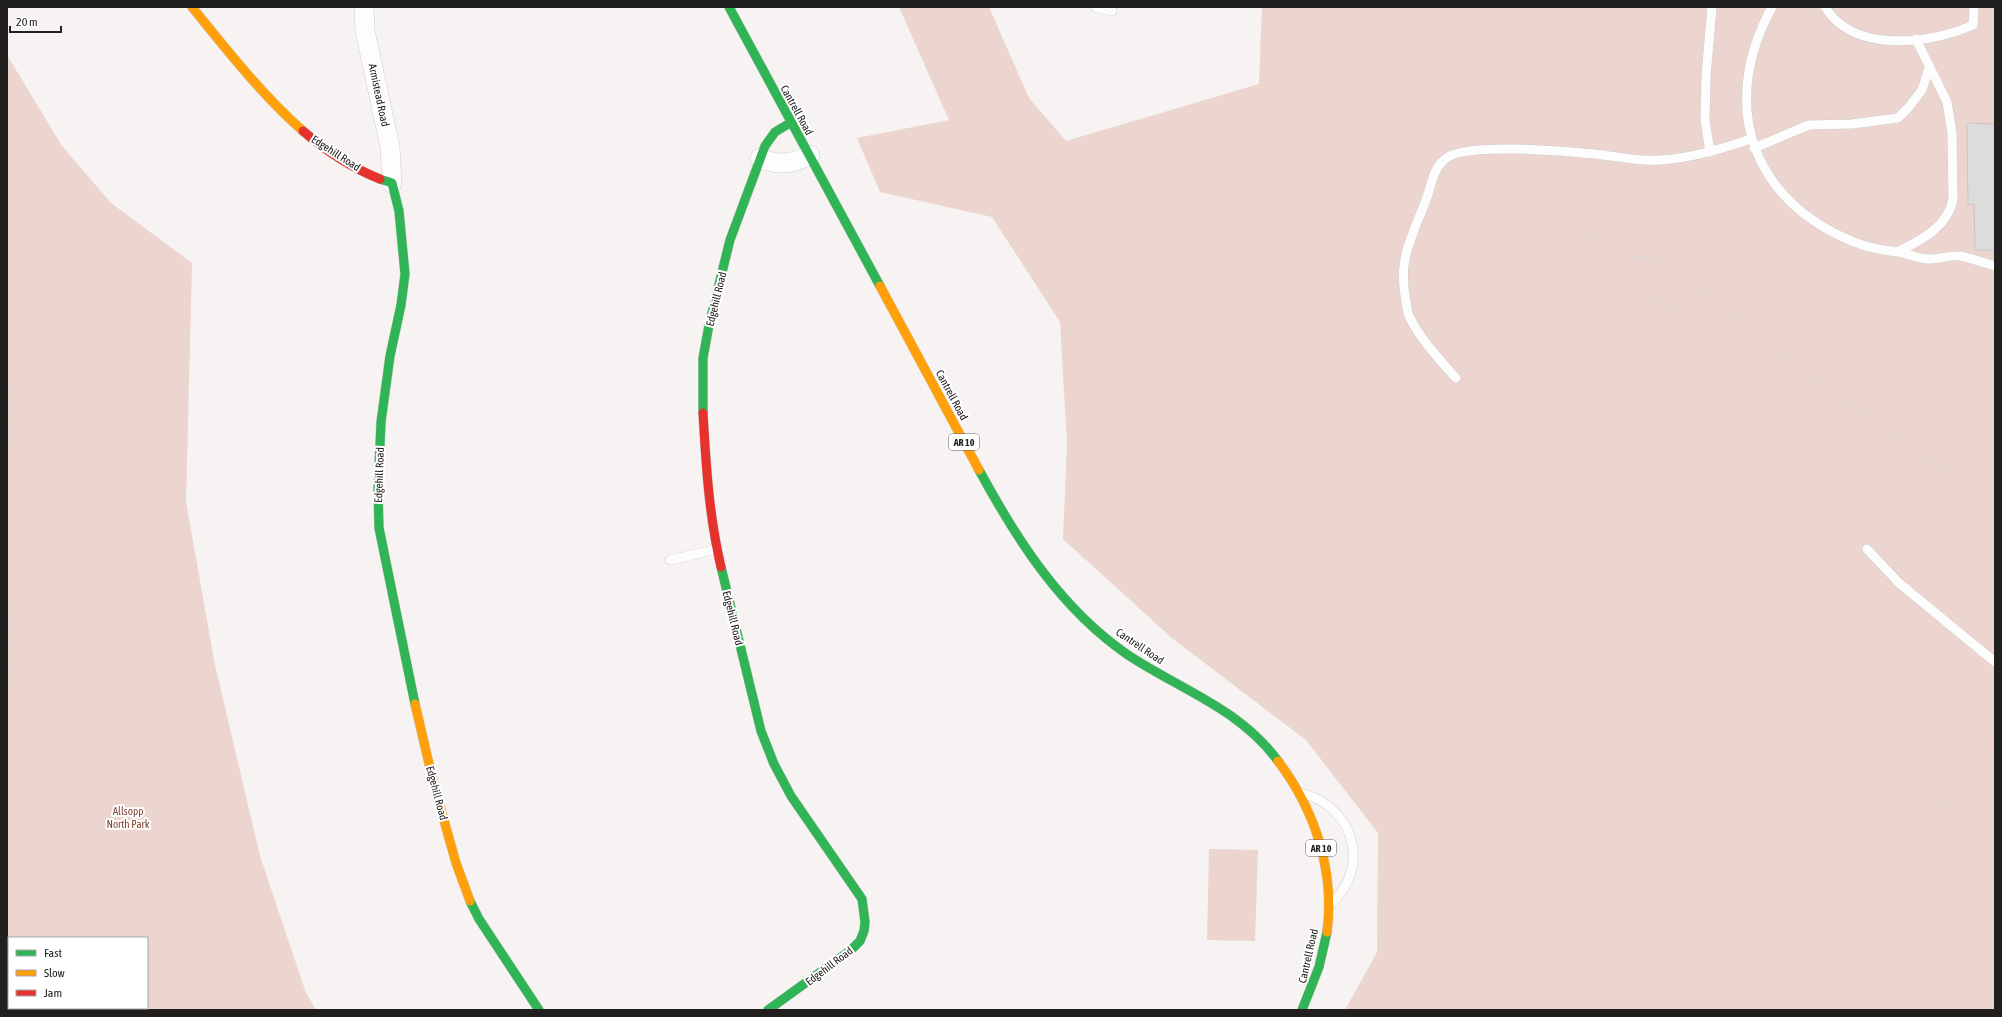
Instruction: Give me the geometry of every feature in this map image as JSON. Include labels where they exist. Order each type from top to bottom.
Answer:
[{"type":"street","name":"Edgehill Road","points":[[192,7],[250,78],[284,114],[312,139],[360,170],[392,183],[399,211],[405,274],[401,305],[390,356],[381,422],[378,489],[379,528],[418,718],[434,785],[456,863],[468,897],[479,920],[539,1010]]},
{"type":"street","name":"Armistead Road","points":[[364,7],[365,31],[390,147],[392,183]]},
{"type":"street","name":"Cantrell Road","points":[[728,7],[790,123],[810,155],[996,501],[1020,541],[1046,578],[1071,605],[1104,636],[1140,662],[1236,718],[1267,747],[1286,770],[1300,793],[1312,820],[1323,855],[1329,889],[1326,939],[1313,987],[1302,1010]]},
{"type":"street","name":"Edgehill Road","points":[[768,1010],[852,950],[860,941],[864,931],[864,908],[862,898],[791,796],[774,764],[761,731],[717,549],[707,481],[702,392],[703,358],[709,325],[730,240],[760,158],[770,138],[790,123]]},
{"type":"street","points":[[760,158],[774,163],[788,164],[810,155]]},
{"type":"lane","points":[[1094,7],[1112,11]]},
{"type":"lane","points":[[1710,152],[1705,120],[1706,76],[1712,7]]},
{"type":"lane","points":[[1772,7],[1759,32],[1752,58],[1748,77],[1747,118],[1754,148],[1768,177],[1782,193],[1819,223],[1842,236],[1866,246],[1929,260],[1959,256],[1995,266]]},
{"type":"lane","points":[[1825,7],[1838,24],[1851,32],[1865,38],[1880,40],[1916,40],[1958,32],[1973,25],[1974,7]]},
{"type":"lane","points":[[1897,252],[1923,240],[1934,230],[1952,206],[1953,199],[1952,144],[1947,102],[1916,40]]},
{"type":"lane","points":[[1754,148],[1809,125],[1852,124],[1898,118],[1922,90],[1930,68]]},
{"type":"lane","points":[[1456,378],[1429,347],[1408,315],[1402,278],[1408,248],[1428,196],[1432,176],[1445,158],[1459,152],[1476,150],[1532,150],[1593,154],[1643,160],[1673,158],[1710,152],[1751,139]]},
{"type":"lane","points":[[670,560],[717,549]]},
{"type":"lane","points":[[1868,549],[1899,583],[1995,662]]},
{"type":"lane","points":[[1300,793],[1317,798],[1329,805],[1340,816],[1348,828],[1352,842],[1354,856],[1352,871],[1346,885],[1329,906]]},
{"type":"path","points":[[1643,160],[1652,240],[1650,257]]},
{"type":"path","points":[[1650,257],[1643,259],[1622,255],[1567,222],[1564,221],[1560,224],[1562,231],[1573,241],[1630,284],[1666,305],[1689,327],[1807,465],[1868,549]]},
{"type":"path","points":[[1650,257],[1718,303],[1804,372],[1926,458],[1959,473],[1995,479]]},
{"type":"path","points":[[1630,284],[1643,259]]},
{"type":"path","points":[[7,383],[11,387],[15,420],[7,446]]},
{"type":"path","points":[[1875,576],[1890,636],[1906,735],[1923,778],[1944,812]]},
{"type":"path","points":[[7,599],[21,746],[60,937]]},
{"type":"path","points":[[1836,1010],[1851,989],[1898,951],[1904,942],[1924,883],[1932,839],[1944,812],[1973,774],[1995,721]]},
{"type":"path","points":[[1893,1010],[1908,971],[1908,927]]},
{"type":"green space","points":[[899,7],[989,7],[1029,98],[1066,141],[1259,84],[1262,7],[1995,7],[1995,1010],[1345,1010],[1377,952],[1378,833],[1306,740],[1173,639],[1063,539],[1067,443],[1060,322],[992,217],[880,192],[857,138],[949,120]]},
{"type":"green space","name":"Allsopp North Park","points":[[7,55],[62,146],[111,203],[192,263],[186,502],[215,665],[260,856],[306,993],[316,1010],[7,1010]]},
{"type":"green space","points":[[1209,849],[1258,850],[1255,941],[1207,940]]},
{"type":"building","points":[[1967,123],[1995,124],[1995,250],[1975,250],[1974,204],[1968,205]]},
{"type":"traffic: fast","points":[[729,7],[880,286]]},
{"type":"traffic: fast","points":[[703,413],[703,358],[709,325],[730,240],[765,146],[775,132],[790,123]]},
{"type":"traffic: fast","points":[[380,179],[392,183],[399,211],[405,274],[401,305],[390,356],[381,422],[378,489],[379,528],[415,704]]},
{"type":"traffic: fast","points":[[979,470],[1025,547],[1061,595],[1082,617],[1104,637],[1128,655],[1227,713],[1246,727],[1263,743],[1278,761]]},
{"type":"traffic: fast","points":[[721,567],[761,731],[774,764],[791,796],[862,899],[865,922],[864,931],[860,941],[851,950],[768,1010]]},
{"type":"traffic: fast","points":[[470,901],[479,919],[539,1010]]},
{"type":"traffic: fast","points":[[1302,1010],[1319,967],[1327,932]]},
{"type":"traffic: slow","points":[[192,7],[259,87],[303,131]]},
{"type":"traffic: slow","points":[[880,286],[979,470]]},
{"type":"traffic: slow","points":[[415,704],[434,785],[456,863],[470,901]]},
{"type":"traffic: slow","points":[[1278,761],[1302,800],[1312,821],[1319,842],[1325,864],[1328,886],[1329,909],[1327,932]]},
{"type":"traffic: jam","points":[[303,131],[321,145],[359,170],[380,179]]},
{"type":"traffic: jam","points":[[703,413],[711,510],[721,567]]}]
